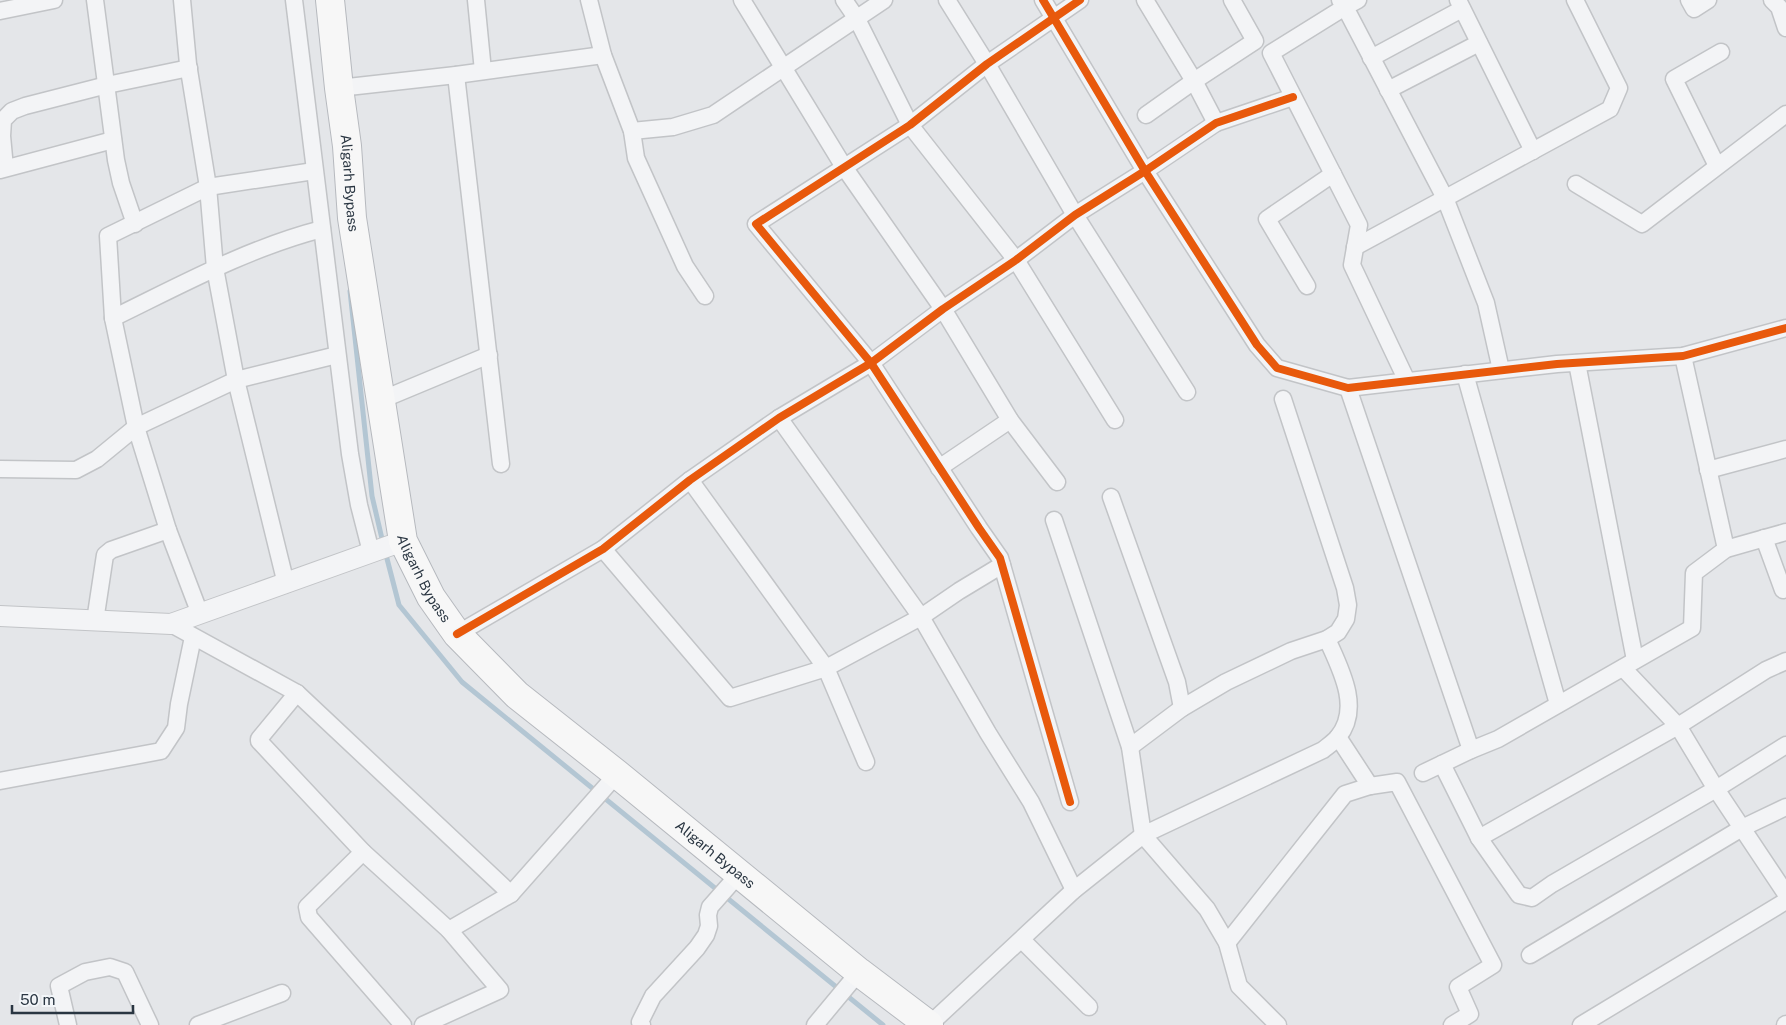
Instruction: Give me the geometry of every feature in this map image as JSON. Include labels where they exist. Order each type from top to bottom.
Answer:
[{"type":"highway","name":"Aligarh Bypass","points":[[330,0],[347,146],[352,218],[381,400],[386,546],[431,597],[457,634],[517,695],[613,778],[737,877],[855,977],[929,1025]]},
{"type":"street","points":[[0,11],[54,0]]},
{"type":"street","points":[[95,0],[121,183],[135,224]]},
{"type":"street","points":[[182,0],[189,68],[208,187],[215,268],[236,380],[286,584]]},
{"type":"street","points":[[0,616],[171,624],[286,584],[386,546],[359,506],[351,463],[294,0]]},
{"type":"street","points":[[476,0],[483,71]]},
{"type":"street","points":[[589,0],[603,55],[632,131],[636,158],[685,266],[705,296]]},
{"type":"street","points":[[742,0],[844,167],[943,309],[1010,420],[1057,482]]},
{"type":"street","points":[[844,0],[857,19],[910,125],[1016,260],[1115,420]]},
{"type":"street","points":[[632,131],[673,127],[713,115],[884,0]]},
{"type":"street","points":[[947,0],[987,64],[1075,215],[1187,392]]},
{"type":"street","points":[[1043,0],[1145,171],[1257,345],[1277,368],[1348,388],[1502,370],[1683,356],[1786,328]]},
{"type":"street","points":[[1070,802],[1000,558],[871,363],[756,224],[910,125],[987,64],[1080,0]]},
{"type":"street","points":[[1145,0],[1194,81],[1216,123]]},
{"type":"street","points":[[1232,0],[1255,41],[1271,53],[1359,225],[1375,236]]},
{"type":"street","points":[[1355,247],[1610,110],[1619,88],[1575,0]]},
{"type":"street","points":[[1689,0],[1694,9],[1708,0]]},
{"type":"street","points":[[1271,53],[1347,2],[1371,58],[1445,198],[1486,303],[1502,370]]},
{"type":"street","points":[[1778,2],[1786,28]]},
{"type":"street","points":[[1371,58],[1460,4],[1533,151]]},
{"type":"street","points":[[1146,115],[1255,41]]},
{"type":"street","points":[[1388,90],[1479,42]]},
{"type":"street","points":[[1717,166],[1674,79],[1721,52]]},
{"type":"street","points":[[339,88],[456,75],[603,55]]},
{"type":"street","points":[[114,140],[3,169],[3,120],[12,111],[107,85],[189,68]]},
{"type":"street","points":[[456,75],[502,464]]},
{"type":"street","points":[[457,634],[603,549],[690,480],[779,418],[871,363],[943,309],[1016,260],[1075,215],[1216,123],[1293,97]]},
{"type":"street","points":[[1576,184],[1642,224],[1786,114]]},
{"type":"street","points":[[200,614],[168,530],[136,427],[113,318],[108,236],[208,187],[314,171]]},
{"type":"street","points":[[1307,286],[1267,218],[1333,174]]},
{"type":"street","points":[[1359,225],[1352,265],[1407,381]]},
{"type":"street","points":[[113,318],[215,268],[291,237],[322,229]]},
{"type":"street","points":[[0,469],[76,470],[97,459],[136,427],[236,380],[337,355]]},
{"type":"street","points":[[381,400],[489,355]]},
{"type":"street","points":[[1683,356],[1726,549]]},
{"type":"street","points":[[1577,363],[1629,664],[1678,726],[1716,789],[1786,894]]},
{"type":"street","points":[[1465,374],[1558,704]]},
{"type":"street","points":[[1348,388],[1471,750]]},
{"type":"street","points":[[1130,747],[1182,708],[1261,664],[1291,651],[1328,639],[1338,632],[1346,619],[1348,605],[1345,588],[1283,399]]},
{"type":"street","points":[[779,418],[922,617],[988,733],[1031,802],[1074,890]]},
{"type":"street","points":[[939,468],[1010,420]]},
{"type":"street","points":[[1708,470],[1786,448]]},
{"type":"street","points":[[690,480],[826,668],[866,762]]},
{"type":"street","points":[[1111,497],[1177,682],[1182,708]]},
{"type":"street","points":[[1054,520],[1130,747],[1143,835],[1207,909],[1227,943],[1239,986],[1278,1025]]},
{"type":"street","points":[[95,621],[105,555],[111,550],[168,530]]},
{"type":"street","points":[[1423,773],[1498,739],[1692,628],[1694,573],[1726,549],[1786,532]]},
{"type":"street","points":[[1764,538],[1783,590]]},
{"type":"street","points":[[603,549],[730,698],[826,668],[922,617],[959,591],[1002,565]]},
{"type":"street","points":[[171,624],[297,692],[511,894]]},
{"type":"street","points":[[0,781],[161,751],[176,728],[193,637]]},
{"type":"street","points":[[929,1025],[1074,890],[1143,835],[1323,750],[1338,737],[1345,725],[1350,705],[1342,673],[1328,639]]},
{"type":"street","points":[[1479,838],[1678,726],[1766,670],[1786,661]]},
{"type":"street","points":[[297,692],[259,741],[363,852],[448,930],[500,990],[424,1025]]},
{"type":"street","points":[[1338,737],[1370,786]]},
{"type":"street","points":[[1442,764],[1451,786],[1479,838],[1519,895],[1532,898],[1552,884],[1716,789],[1786,745]]},
{"type":"street","points":[[448,930],[511,894],[595,801],[613,778]]},
{"type":"street","points":[[1227,943],[1345,794],[1370,786],[1397,782],[1493,966],[1458,987],[1470,1014],[1452,1025]]},
{"type":"street","points":[[1530,955],[1742,828],[1786,807]]},
{"type":"street","points":[[363,852],[307,907],[309,917],[403,1025]]},
{"type":"street","points":[[642,1025],[640,1022],[653,996],[706,935],[709,926],[708,915],[710,907],[737,877]]},
{"type":"street","points":[[1581,1025],[1786,901]]},
{"type":"street","points":[[1022,940],[1089,1007]]},
{"type":"street","points":[[68,1025],[59,986],[85,972],[110,967],[125,972],[150,1025]]},
{"type":"street","points":[[815,1025],[855,977]]},
{"type":"street","points":[[198,1025],[282,993]]},
{"type":"waterway","points":[[350,291],[372,496],[383,543]]},
{"type":"waterway","points":[[385,551],[399,605],[462,682],[883,1025]]},
{"type":"cycle path","points":[[1043,0],[1145,171],[1257,345],[1277,368],[1348,388],[1557,364],[1683,356],[1786,328]]},
{"type":"cycle path","points":[[1070,802],[1000,558],[871,363],[756,224],[910,125],[987,64],[1080,0]]},
{"type":"cycle path","points":[[457,634],[603,549],[690,480],[779,418],[871,363],[943,309],[1016,260],[1075,215],[1216,123],[1293,97]]}]
